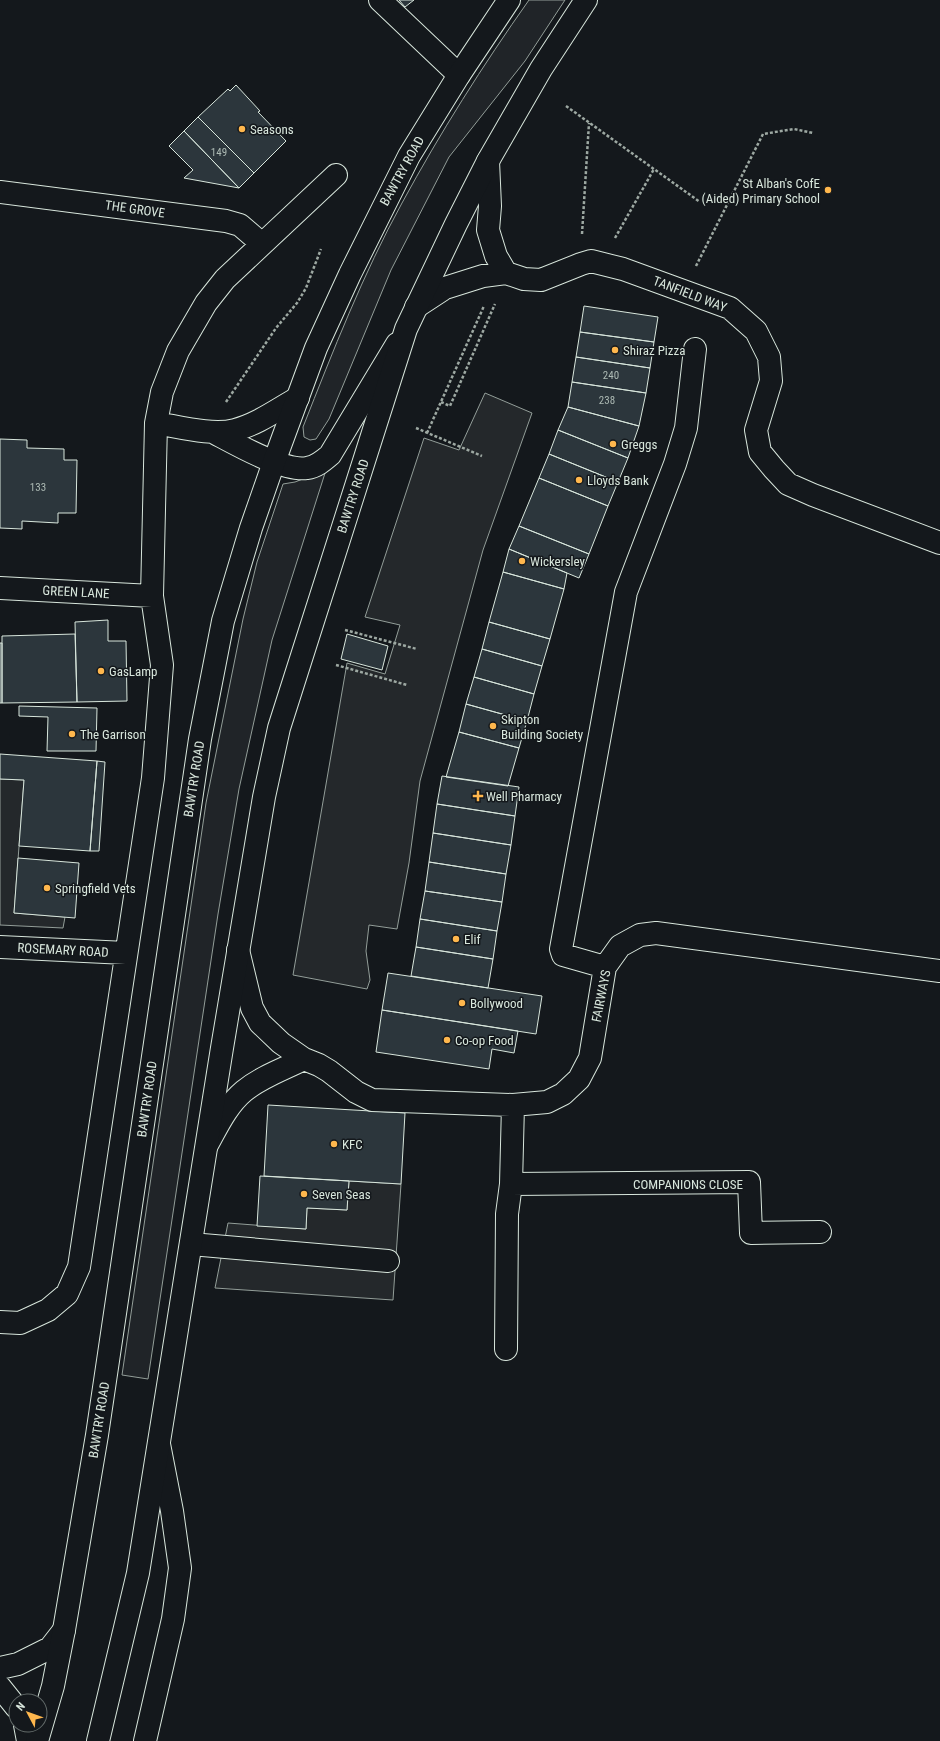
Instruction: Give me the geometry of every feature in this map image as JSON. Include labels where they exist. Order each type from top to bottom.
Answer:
[{"type":"street","points":[[380,0],[458,75]]},
{"type":"street","name":"BAWTRY ROAD","points":[[37,1741],[53,1686],[64,1630],[97,1435],[200,739],[223,621],[251,528],[274,462],[316,348],[350,274],[387,197],[416,145],[458,75],[510,0]]},
{"type":"street","name":"BAWTRY ROAD","points":[[213,432],[274,462],[294,468],[305,469],[317,465],[330,455],[406,329],[488,161],[542,69],[586,0]]},
{"type":"street","points":[[488,161],[490,206],[488,230],[496,256],[506,273]]},
{"type":"street","points":[[10,1322],[48,1310],[67,1294],[79,1267],[153,778],[162,665],[152,596],[156,423],[162,392],[178,351],[206,303],[225,279],[336,175]]},
{"type":"street","name":"THE GROVE","points":[[0,192],[226,221],[240,225],[262,244]]},
{"type":"street","name":"TANFIELD WAY","points":[[416,307],[445,288],[483,276],[506,273],[524,279],[541,280],[591,261],[623,269],[730,308],[756,331],[769,357],[771,381],[756,430],[760,452],[788,484],[813,495],[940,543]]},
{"type":"street","name":"BAWTRY ROAD","points":[[98,1741],[138,1573],[238,950],[264,798],[279,728],[406,329]]},
{"type":"street","points":[[605,967],[563,955],[561,949],[626,592],[675,464],[686,428],[695,349]]},
{"type":"street","name":"BAWTRY ROAD","points":[[156,423],[213,432],[235,430],[260,420],[298,398]]},
{"type":"street","name":"GREEN LANE","points":[[0,588],[152,596]]},
{"type":"street","name":"FAIRWAYS","points":[[238,950],[252,1008],[260,1023],[281,1043],[304,1059],[319,1065],[356,1092],[372,1100],[513,1106],[547,1102],[564,1094],[579,1079],[590,1058],[605,967],[620,946],[640,935],[656,933],[940,971]]},
{"type":"street","name":"ROSEMARY ROAD","points":[[0,947],[126,953]]},
{"type":"street","points":[[206,1146],[226,1113],[243,1092],[262,1079],[304,1059]]},
{"type":"street","points":[[506,1349],[508,1214],[511,1184],[513,1106]]},
{"type":"street","name":"COMPANIONS CLOSE","points":[[511,1184],[749,1182],[751,1232],[820,1232]]},
{"type":"street","points":[[191,1244],[388,1261]]},
{"type":"street","name":"BAWTRY ROAD","points":[[145,1741],[173,1619],[180,1568],[172,1511],[159,1443]]},
{"type":"street","points":[[0,1668],[18,1664],[50,1648],[64,1630]]},
{"type":"street","points":[[0,1687],[8,1697]]},
{"type":"path","points":[[566,106],[700,202]]},
{"type":"path","points":[[581,236],[589,122]]},
{"type":"path","points":[[681,291],[699,260],[763,134],[794,129],[813,133]]},
{"type":"path","points":[[614,239],[654,169]]},
{"type":"path","points":[[213,432],[217,415],[276,328],[297,303],[306,288],[322,249]]},
{"type":"path","points":[[427,433],[460,355],[486,301]]},
{"type":"path","points":[[441,402],[450,406],[495,304]]},
{"type":"path","points":[[416,428],[482,456]]},
{"type":"path","points":[[345,630],[417,650]]},
{"type":"path","points":[[336,665],[407,685]]},
{"type":"shaded area","points":[[529,0],[565,0],[525,61],[449,157],[391,270],[329,419],[316,439],[310,440],[304,437],[303,427],[349,313],[374,257],[416,177],[447,125],[495,49]]},
{"type":"shaded area","points":[[485,393],[532,413],[483,550],[420,781],[409,863],[397,929],[369,925],[366,951],[370,980],[367,989],[293,975],[347,663],[385,674],[400,625],[365,617],[424,438],[459,450]]},
{"type":"shaded area","points":[[326,470],[272,640],[239,789],[218,914],[148,1379],[122,1375],[206,803],[243,619],[257,562],[283,484],[295,482]]},
{"type":"shaded area","points":[[0,779],[24,780],[14,913],[65,917],[63,928],[0,925]]},
{"type":"shaded area","points":[[349,1181],[401,1184],[393,1300],[215,1288],[228,1223],[306,1229],[307,1208],[347,1210]]},
{"type":"building","points":[[399,0],[414,0],[405,7]]},
{"type":"building","name":"Seasons","points":[[236,85],[260,111],[258,112],[286,141],[254,173],[198,117],[228,89],[230,91]]},
{"type":"building","points":[[198,117],[254,173],[239,188],[184,131]]},
{"type":"building","points":[[184,131],[239,188],[184,178],[193,170],[169,146]]},
{"type":"building","points":[[584,306],[658,317],[654,342],[580,332]]},
{"type":"building","name":"Shiraz Pizza","points":[[580,332],[654,342],[650,368],[576,357]]},
{"type":"building","points":[[576,357],[650,368],[646,393],[572,382]]},
{"type":"building","points":[[572,382],[646,393],[639,426],[568,407]]},
{"type":"building","name":"Greggs","points":[[568,407],[639,426],[628,458],[558,430]]},
{"type":"building","points":[[558,430],[628,458],[618,482],[549,454]]},
{"type":"building","points":[[0,439],[27,440],[27,448],[64,449],[64,460],[77,460],[76,513],[58,513],[58,523],[22,521],[22,529],[0,528]]},
{"type":"building","name":"Lloyds Bank","points":[[549,454],[618,482],[608,506],[539,478]]},
{"type":"building","points":[[539,478],[608,506],[589,554],[519,526]]},
{"type":"building","points":[[519,526],[589,554],[579,578],[509,549]]},
{"type":"building","name":"Wickersley","points":[[509,549],[567,573],[564,589],[503,572]]},
{"type":"building","points":[[503,572],[564,589],[550,639],[489,622]]},
{"type":"building","name":"GasLamp","points":[[108,620],[108,641],[126,641],[127,701],[77,702],[75,622]]},
{"type":"building","points":[[489,622],[550,639],[542,666],[482,649]]},
{"type":"building","points":[[75,634],[77,702],[2,703],[2,636]]},
{"type":"building","points":[[347,634],[388,646],[382,670],[341,659]]},
{"type":"building","points":[[0,643],[2,643],[2,703],[0,703]]},
{"type":"building","points":[[482,649],[542,666],[534,694],[474,677]]},
{"type":"building","points":[[474,677],[534,694],[527,721],[466,704]]},
{"type":"building","name":"Skipton Building Society","points":[[466,704],[527,721],[519,748],[459,732]]},
{"type":"building","name":"The Garrison","points":[[19,706],[97,708],[96,751],[47,751],[48,717],[19,716]]},
{"type":"building","points":[[459,732],[519,748],[508,786],[446,777]]},
{"type":"building","points":[[0,754],[97,761],[90,851],[19,846],[24,780],[0,779]]},
{"type":"building","points":[[97,761],[105,762],[99,851],[90,851]]},
{"type":"building","name":"Well Pharmacy","points":[[442,776],[519,787],[515,816],[437,804]]},
{"type":"building","points":[[437,804],[515,816],[511,845],[433,833]]},
{"type":"building","points":[[433,833],[511,845],[506,874],[429,862]]},
{"type":"building","name":"Springfield Vets","points":[[18,858],[79,863],[75,918],[14,913]]},
{"type":"building","points":[[429,862],[506,874],[502,902],[425,891]]},
{"type":"building","points":[[425,891],[502,902],[497,931],[420,919]]},
{"type":"building","name":"Elif","points":[[420,919],[497,931],[493,959],[416,947]]},
{"type":"building","points":[[416,947],[493,959],[488,988],[411,976]]},
{"type":"building","name":"Bollywood","points":[[388,973],[542,996],[536,1034],[382,1010]]},
{"type":"building","name":"Co-op Food","points":[[382,1010],[518,1031],[514,1053],[492,1049],[489,1069],[376,1052]]},
{"type":"building","name":"KFC","points":[[268,1105],[405,1113],[401,1184],[264,1176]]},
{"type":"building","name":"Seven Seas","points":[[260,1176],[349,1181],[347,1210],[307,1208],[306,1229],[257,1226]]},
{"type":"place","name":"Seasons","points":[[242,129]]},
{"type":"place","name":"St Alban's CofE (Aided) Primary School","points":[[828,190]]},
{"type":"place","name":"Shiraz Pizza","points":[[615,350]]},
{"type":"place","name":"Greggs","points":[[613,444]]},
{"type":"place","name":"Lloyds Bank","points":[[579,480]]},
{"type":"place","name":"Wickersley","points":[[522,561]]},
{"type":"place","name":"GasLamp","points":[[101,671]]},
{"type":"place","name":"Skipton Building Society","points":[[493,726]]},
{"type":"place","name":"The Garrison","points":[[72,734]]},
{"type":"place","name":"Well Pharmacy","points":[[478,796]]},
{"type":"place","name":"Springfield Vets","points":[[47,888]]},
{"type":"place","name":"Elif","points":[[456,939]]},
{"type":"place","name":"Bollywood","points":[[462,1003]]},
{"type":"place","name":"Co-op Food","points":[[447,1040]]},
{"type":"place","name":"KFC","points":[[334,1144]]},
{"type":"place","name":"Seven Seas","points":[[304,1194]]}]
